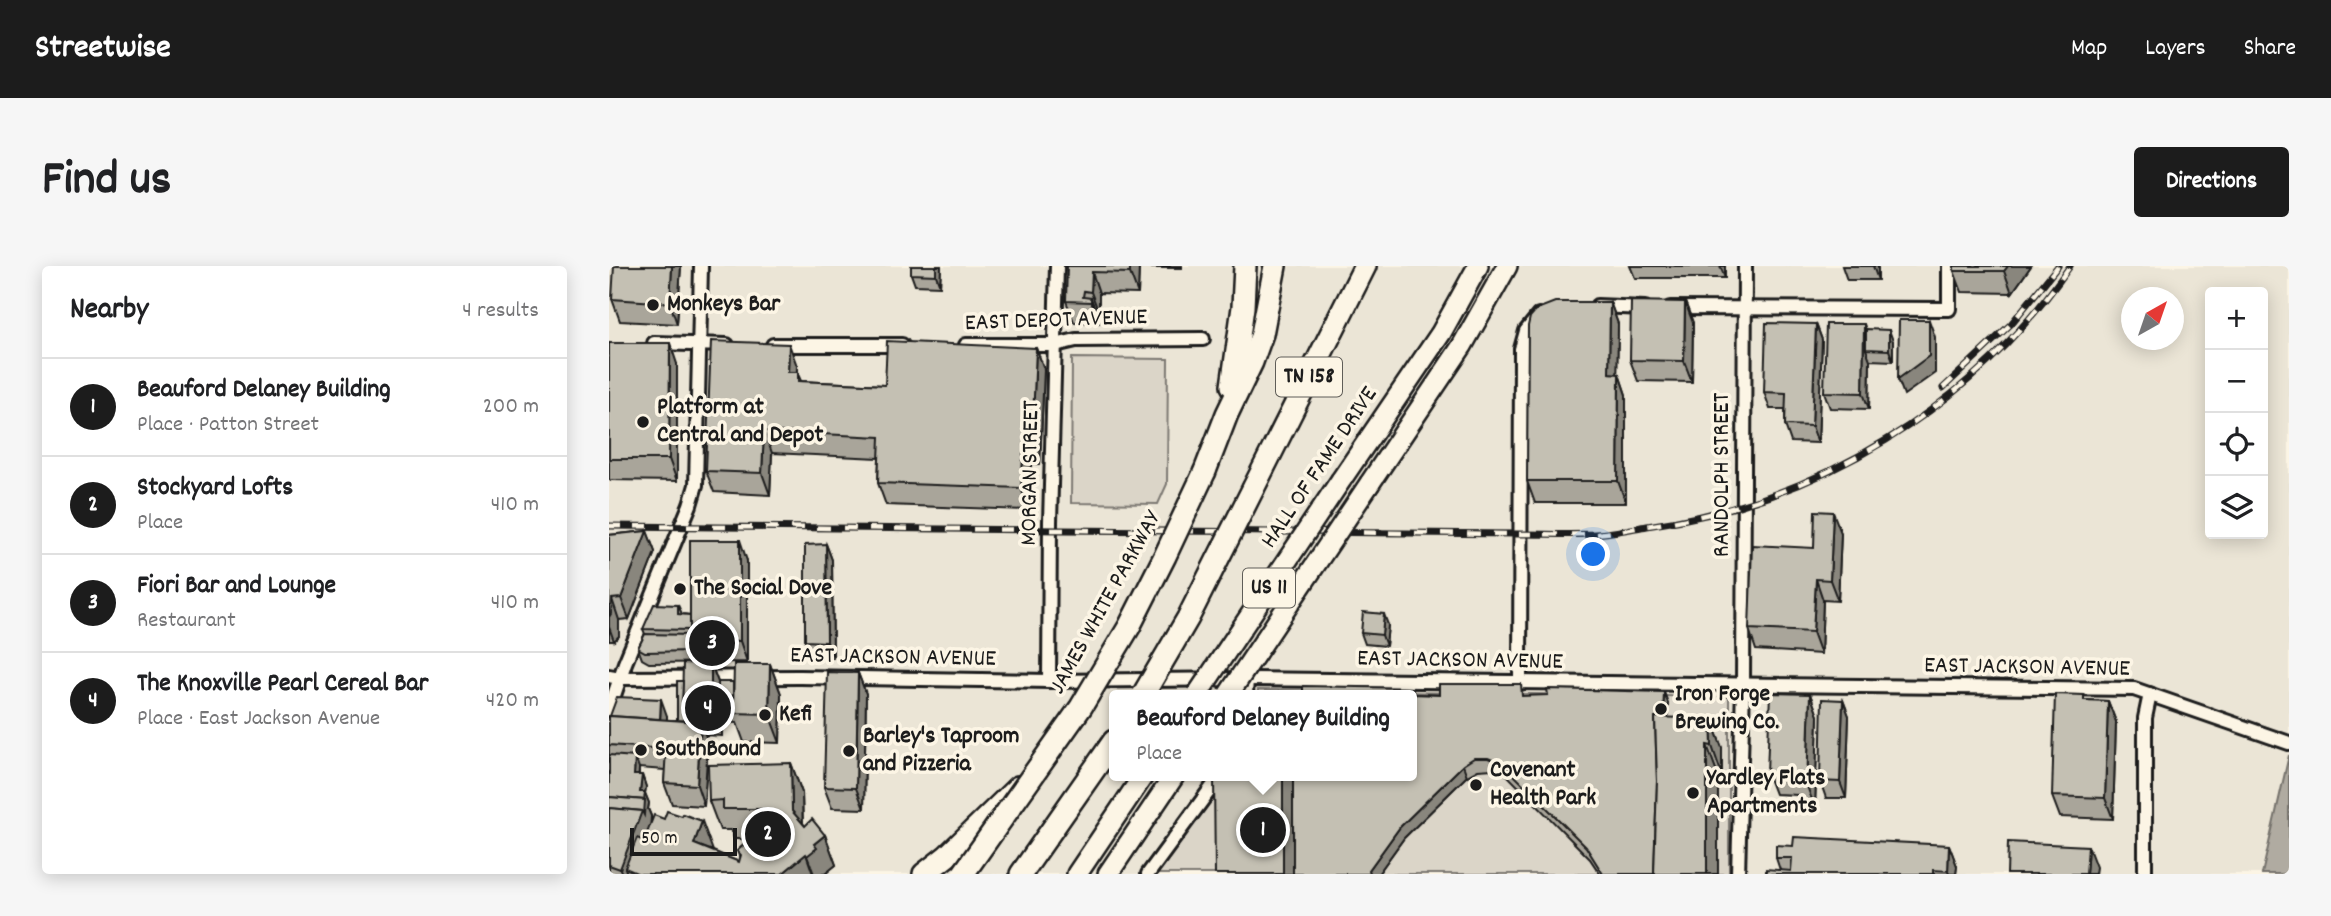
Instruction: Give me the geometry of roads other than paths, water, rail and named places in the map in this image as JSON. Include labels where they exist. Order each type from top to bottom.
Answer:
[{"type":"highway","points":[[1227,414],[1238,358],[1245,266]]},
{"type":"highway","points":[[1227,414],[1259,343],[1275,266]]},
{"type":"highway","name":"TN 158","points":[[1146,690],[1188,618],[1365,266]]},
{"type":"highway","name":"JAMES WHITE PARKWAY","points":[[963,874],[1081,707],[1129,627],[1205,471],[1227,414]]},
{"type":"highway","points":[[1021,874],[1109,748]]},
{"type":"highway","points":[[924,874],[947,856],[1037,768]]},
{"type":"main road","name":"HALL OF FAME DRIVE","points":[[1200,690],[1441,333],[1478,266]]},
{"type":"main road","name":"HALL OF FAME DRIVE","points":[[1231,690],[1462,346],[1507,266]]},
{"type":"main road","points":[[1077,874],[1140,781]]},
{"type":"main road","points":[[1108,874],[1171,781]]},
{"type":"street","points":[[609,710],[615,677],[691,505],[696,485],[701,266]]},
{"type":"street","name":"MORGAN STREET","points":[[1049,681],[1057,266]]},
{"type":"street","name":"RANDOLPH STREET","points":[[1738,874],[1743,685],[1745,266]]},
{"type":"street","points":[[1585,306],[1949,309],[1949,266]]},
{"type":"street","points":[[1520,683],[1521,349],[1533,319],[1549,309]]},
{"type":"street","name":"EAST DEPOT AVENUE","points":[[958,345],[1055,345],[1076,340],[1203,339]]},
{"type":"street","points":[[643,343],[735,345]]},
{"type":"street","points":[[763,345],[916,345]]},
{"type":"street","name":"EAST JACKSON AVENUE","points":[[615,677],[1049,681],[1247,679],[2134,689],[2288,743]]},
{"type":"street","points":[[1246,690],[1247,679]]},
{"type":"street","points":[[2145,874],[2145,719],[2150,694]]},
{"type":"street","points":[[1148,874],[1216,781]]},
{"type":"railway","points":[[1943,388],[2011,324],[2058,266]]},
{"type":"railway","points":[[609,526],[1567,534],[1628,530],[1710,514],[1771,495],[1830,471],[1886,440],[1938,404],[1987,363],[2031,317],[2070,266]]},
{"type":"place","name":"Monkeys Bar","points":[[653,305]]},
{"type":"place","name":"Platform at Central and Depot","points":[[643,422]]},
{"type":"place","name":"The Social Dove","points":[[680,589]]},
{"type":"place","name":"Fiori Bar and Lounge","points":[[712,643]]},
{"type":"place","name":"The Knoxville Pearl Cereal Bar","points":[[708,708]]},
{"type":"place","name":"Iron Forge Brewing Co.","points":[[1661,709]]},
{"type":"place","name":"Kefi","points":[[765,715]]},
{"type":"place","name":"SouthBound","points":[[641,750]]},
{"type":"place","name":"Barley's Taproom and Pizzeria","points":[[849,751]]},
{"type":"place","name":"Covenant Health Park","points":[[1476,785]]},
{"type":"place","name":"Yardley Flats Apartments","points":[[1693,793]]},
{"type":"place","name":"Beauford Delaney Building","points":[[1263,830]]},
{"type":"place","name":"Stockyard Lofts","points":[[768,834]]}]
